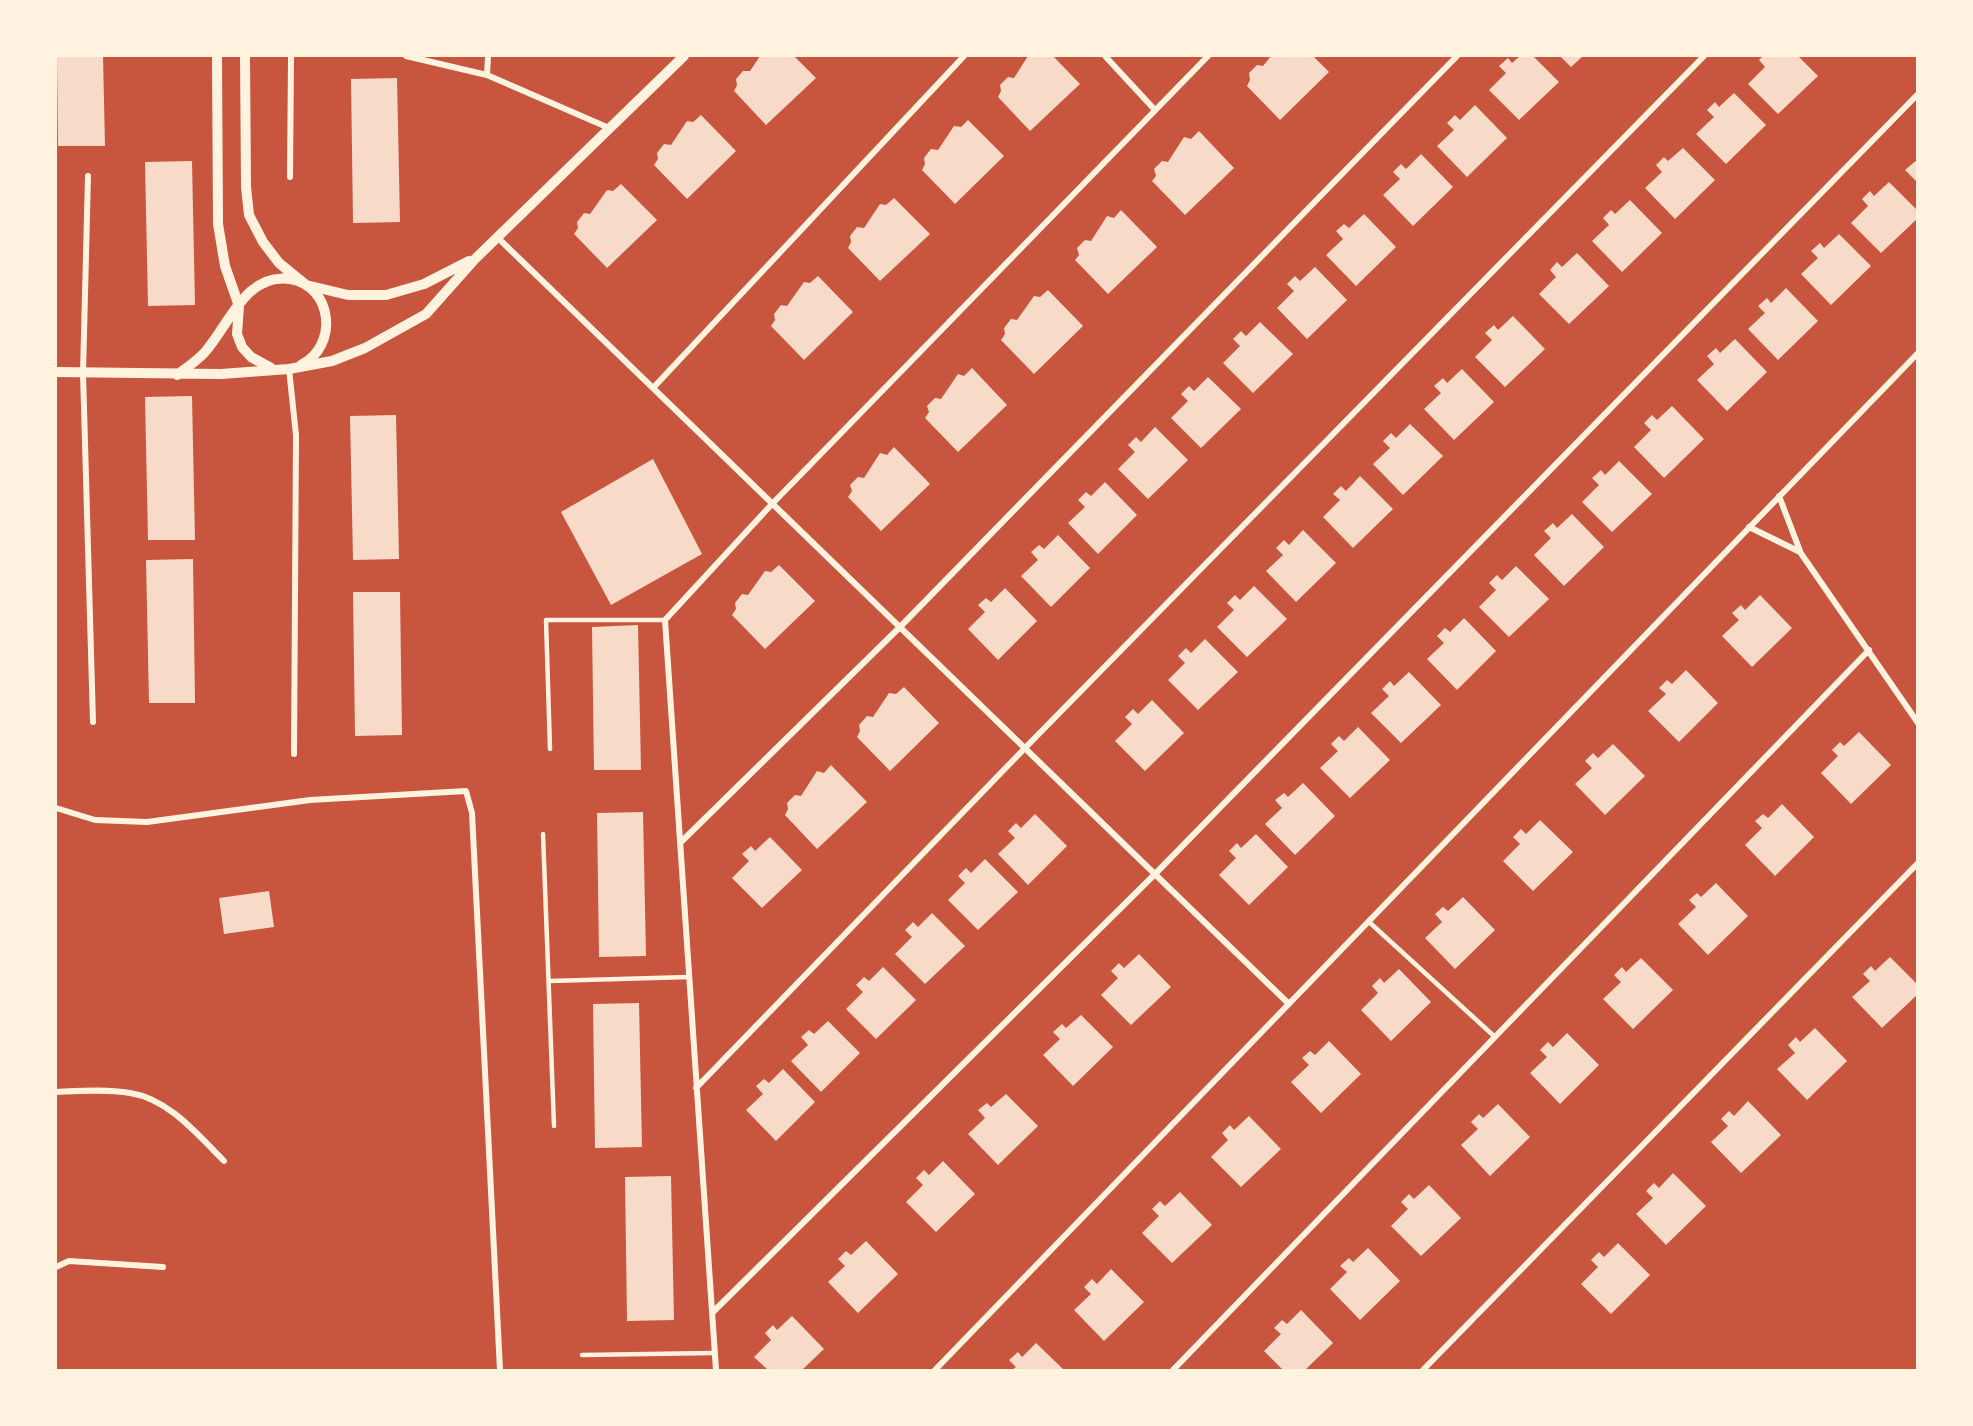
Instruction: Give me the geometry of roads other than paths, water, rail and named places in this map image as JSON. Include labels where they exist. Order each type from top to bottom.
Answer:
[{"type":"street","points":[[217,56],[219,224],[225,266],[239,306],[237,334],[242,347],[262,365],[289,369],[310,358],[325,340],[327,324],[325,309],[318,295],[279,263],[263,242],[249,215],[246,187],[245,56]]},
{"type":"street","points":[[290,177],[291,56]]},
{"type":"street","points":[[406,56],[487,75],[609,128]]},
{"type":"street","points":[[487,75],[488,56]]},
{"type":"street","points":[[56,372],[177,375],[289,369],[332,361],[365,348],[426,314],[475,258],[684,56]]},
{"type":"street","points":[[652,388],[964,56]]},
{"type":"street","points":[[1105,56],[1155,110]]},
{"type":"street","points":[[716,1371],[664,620],[772,504],[1208,56]]},
{"type":"street","points":[[680,843],[900,627],[1457,56]]},
{"type":"street","points":[[696,1088],[1025,748],[1704,56]]},
{"type":"street","points":[[712,1313],[1155,874],[1917,94]]},
{"type":"street","points":[[88,176],[83,373],[93,722]]},
{"type":"street","points":[[497,237],[1289,1004]]},
{"type":"street","points":[[177,375],[204,353],[248,293],[260,283],[275,278],[291,279],[348,295],[386,295],[424,284],[475,258]]},
{"type":"street","points":[[935,1371],[1917,352]]},
{"type":"street","points":[[289,369],[296,435],[294,754]]},
{"type":"street","points":[[1779,496],[1800,552],[1917,723]]},
{"type":"street","points":[[1749,527],[1800,552]]},
{"type":"street","points":[[1173,1371],[1869,650]]},
{"type":"street","points":[[56,808],[95,820],[147,822],[310,800],[466,791],[472,813],[500,1371]]},
{"type":"street","points":[[1423,1371],[1917,863]]},
{"type":"street","points":[[56,1092],[131,1093],[152,1100],[178,1117],[224,1161]]},
{"type":"street","points":[[56,1267],[69,1261],[163,1267]]},
{"type":"lane","points":[[550,749],[546,620],[664,620]]},
{"type":"lane","points":[[543,834],[554,1126]]},
{"type":"lane","points":[[1368,921],[1495,1038]]},
{"type":"lane","points":[[549,981],[689,977]]},
{"type":"lane","points":[[582,1355],[714,1353]]}]
